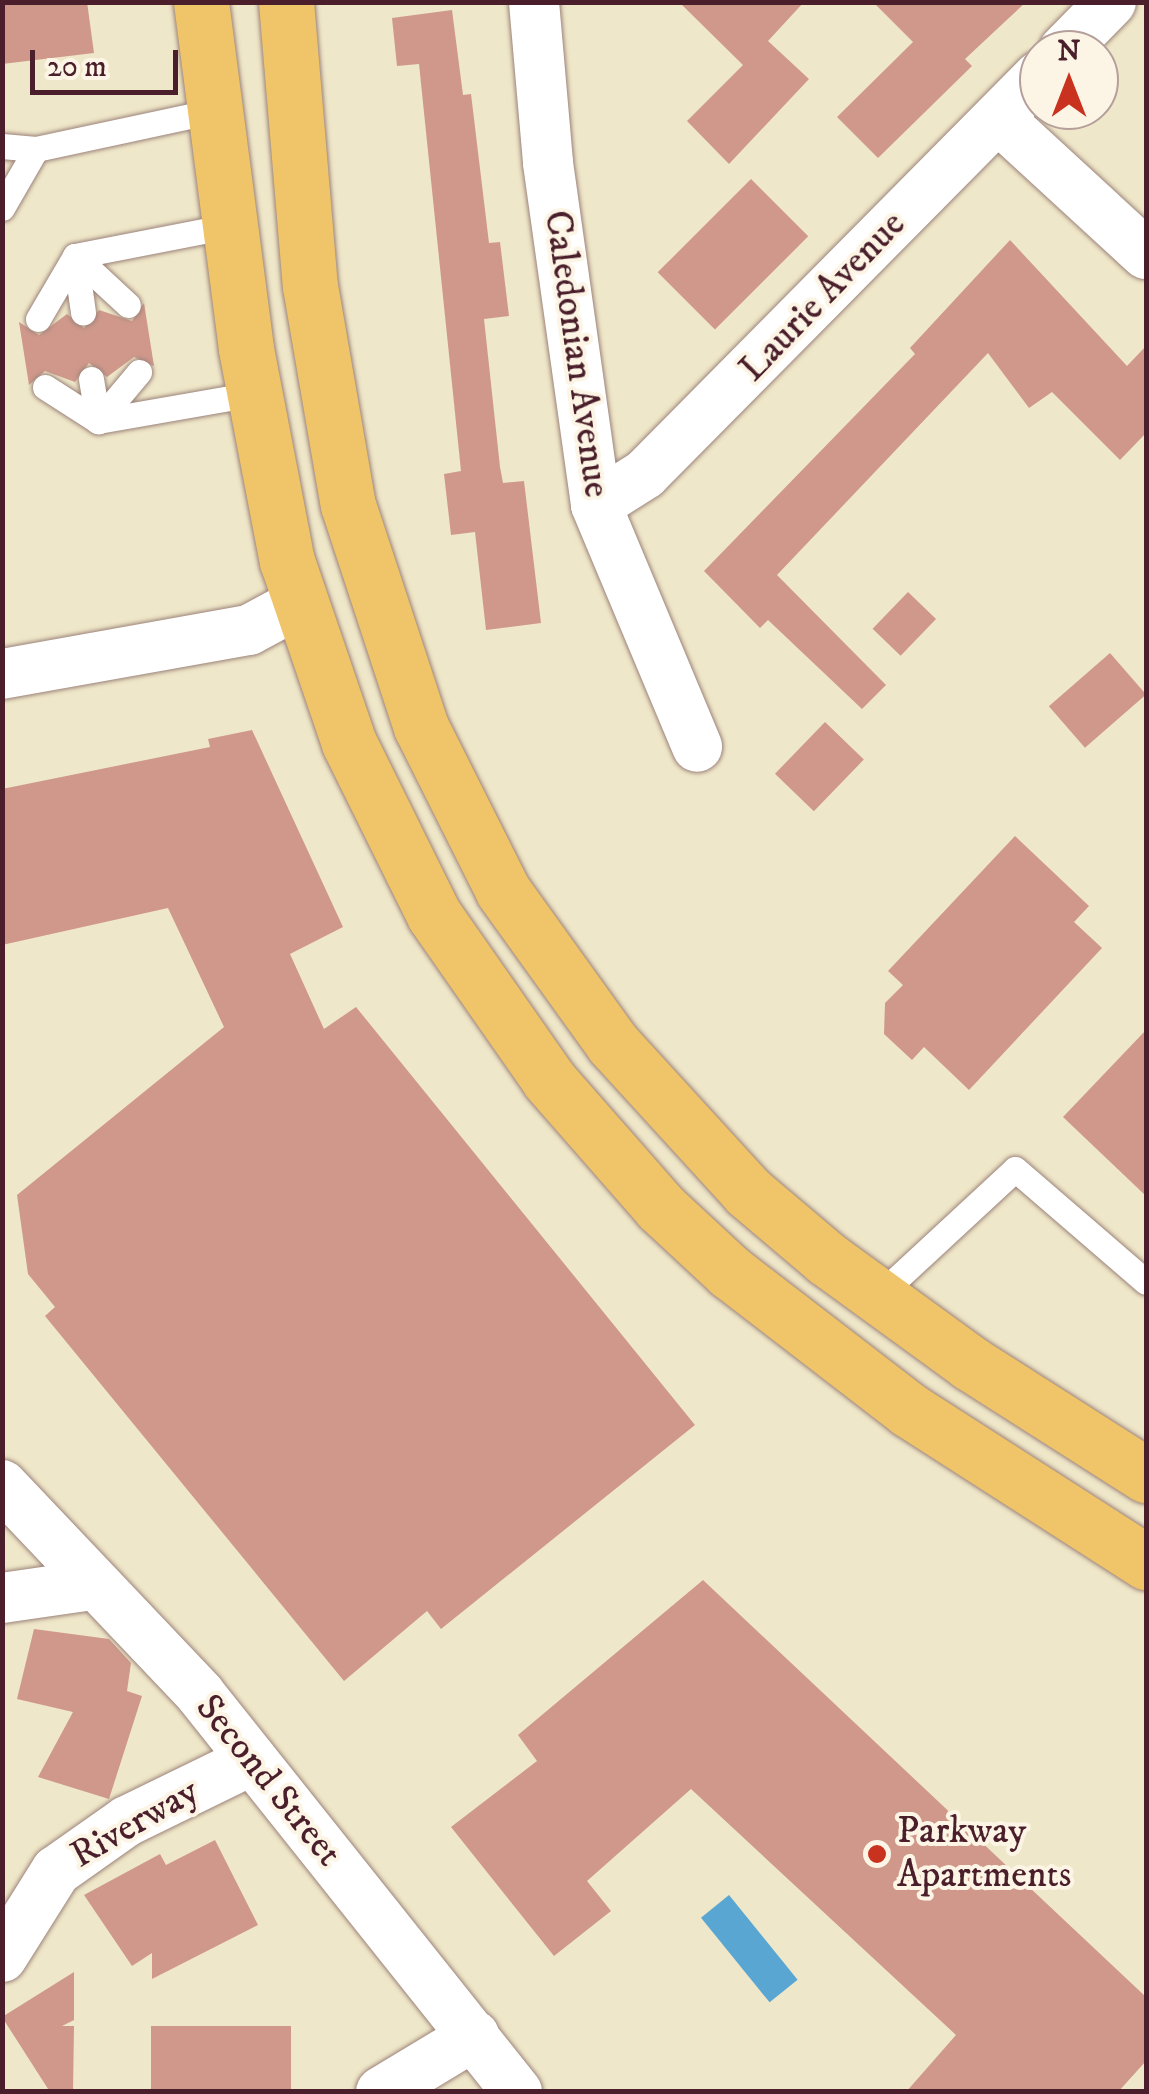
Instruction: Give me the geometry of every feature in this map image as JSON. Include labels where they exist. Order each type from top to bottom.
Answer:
[{"type":"highway","points":[[201,2],[253,394],[299,603],[349,742],[417,886],[495,1008],[603,1145],[660,1208],[803,1334],[970,1451],[1146,1562]]},
{"type":"highway","points":[[286,2],[310,286],[338,459],[384,632],[439,768],[522,922],[613,1044],[748,1192],[877,1297],[1146,1475]]},
{"type":"street","name":"Caledonian Avenue","points":[[534,2],[548,163],[596,504],[697,747]]},
{"type":"street","points":[[1084,30],[1111,2]]},
{"type":"street","name":"Laurie Avenue","points":[[596,504],[658,461],[1019,96]]},
{"type":"street","points":[[998,118],[1146,254]]},
{"type":"street","points":[[2,674],[249,630],[299,603]]},
{"type":"street","name":"Second Street","points":[[2,1485],[92,1585],[200,1694],[517,2092]]},
{"type":"street","points":[[2,1598],[92,1585]]},
{"type":"street","name":"Riverway","points":[[2,1957],[56,1872],[127,1821],[252,1760]]},
{"type":"street","points":[[381,2092],[474,2036]]},
{"type":"lane","points":[[2,146],[36,150],[214,111]]},
{"type":"lane","points":[[2,208],[36,150]]},
{"type":"lane","points":[[38,319],[75,256],[229,226]]},
{"type":"lane","points":[[75,256],[128,306]]},
{"type":"lane","points":[[75,256],[83,312]]},
{"type":"lane","points":[[98,421],[139,372]]},
{"type":"lane","points":[[91,379],[98,421]]},
{"type":"lane","points":[[45,387],[98,421],[253,394]]},
{"type":"lane","points":[[877,1297],[1015,1169],[1146,1282]]},
{"type":"water","points":[[729,1895],[798,1980],[770,2002],[701,1918]]},
{"type":"building","points":[[2,2],[87,2],[94,53],[2,64]]},
{"type":"building","points":[[679,2],[804,2],[768,41],[809,79],[729,164],[687,121],[743,65]]},
{"type":"building","points":[[873,2],[1026,2],[965,59],[972,66],[878,158],[837,117],[913,42]]},
{"type":"building","points":[[452,10],[463,95],[471,94],[489,243],[500,242],[509,316],[484,319],[500,467],[503,483],[524,481],[541,623],[486,630],[475,532],[451,535],[444,474],[461,471],[419,64],[397,66],[392,18]]},
{"type":"building","points":[[751,179],[808,236],[715,330],[658,272]]},
{"type":"building","points":[[1010,240],[1127,366],[1146,346],[1146,433],[1120,460],[1052,392],[1029,408],[988,353],[777,575],[886,685],[862,709],[768,620],[760,628],[704,571],[915,354],[910,348]]},
{"type":"building","points":[[144,303],[154,366],[134,357],[107,377],[89,363],[75,382],[45,371],[29,385],[19,322],[39,335],[67,314],[84,328],[99,310],[132,321]]},
{"type":"building","points":[[908,592],[936,619],[901,656],[873,629]]},
{"type":"building","points":[[1110,653],[1146,695],[1085,748],[1049,706]]},
{"type":"building","points":[[825,722],[864,760],[814,811],[775,774]]},
{"type":"building","points":[[252,730],[343,927],[290,954],[324,1029],[356,1007],[695,1425],[441,1629],[427,1611],[344,1681],[45,1316],[55,1307],[28,1274],[17,1195],[224,1027],[168,908],[2,945],[2,789],[210,747],[208,739]]},
{"type":"building","points":[[1015,836],[1089,906],[1074,922],[1102,948],[969,1090],[924,1047],[912,1060],[884,1034],[885,1003],[903,985],[888,971]]},
{"type":"building","points":[[1146,1030],[1146,1196],[1063,1117]]},
{"type":"building","name":"Parkway Apartments","points":[[703,1580],[1146,1997],[1146,2061],[1118,2092],[906,2092],[956,2035],[691,1789],[587,1881],[611,1911],[554,1956],[451,1827],[537,1761],[518,1735]]},
{"type":"building","points":[[34,1629],[109,1639],[131,1663],[127,1691],[142,1696],[109,1799],[38,1777],[73,1712],[17,1699]]},
{"type":"building","points":[[215,1840],[258,1925],[152,1979],[152,1953],[132,1966],[84,1895],[160,1854],[166,1865]]},
{"type":"building","points":[[74,1972],[74,2020],[62,2026],[74,2026],[73,2092],[50,2092],[2,2017]]},
{"type":"building","points":[[151,2026],[291,2026],[291,2092],[151,2092]]},
{"type":"place","name":"Parkway Apartments","points":[[877,1854]]}]
